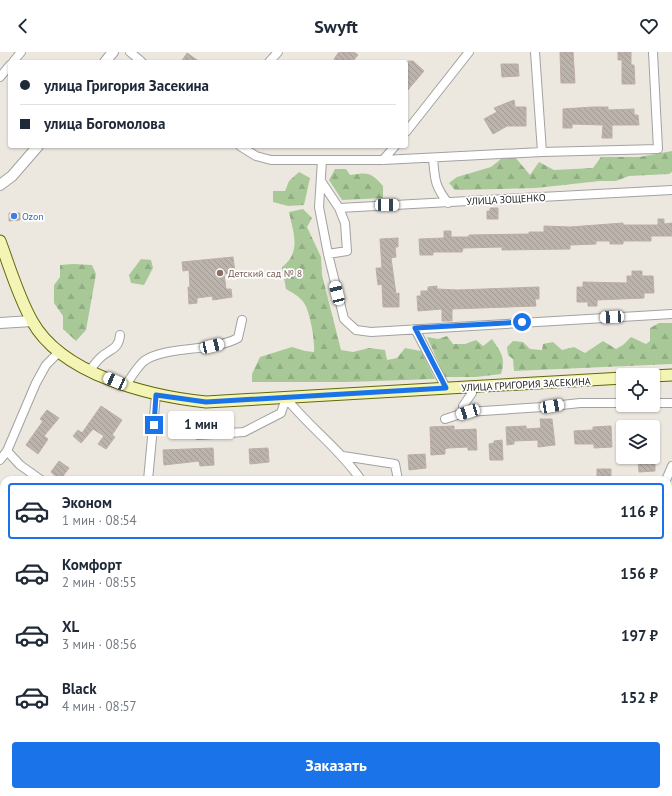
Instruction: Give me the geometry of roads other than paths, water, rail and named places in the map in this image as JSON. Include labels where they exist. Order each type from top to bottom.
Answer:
[{"type":"main road","name":"УЛИЦА ГРИГОРИЯ ЗАСЕКИНА","points":[[0,241],[32,321],[43,337],[59,352],[90,370],[125,386],[156,395],[206,402],[616,378]]},
{"type":"main road","points":[[660,376],[672,375]]},
{"type":"street","points":[[15,60],[21,52]]},
{"type":"street","points":[[130,52],[140,60]]},
{"type":"street","points":[[271,60],[278,52]]},
{"type":"street","points":[[408,129],[469,52]]},
{"type":"street","points":[[535,52],[542,152]]},
{"type":"street","points":[[243,148],[256,156],[271,160],[383,160],[542,152],[658,150],[653,52]]},
{"type":"street","points":[[0,77],[8,67]]},
{"type":"street","points":[[0,185],[12,176],[36,148]]},
{"type":"street","points":[[383,160],[393,148]]},
{"type":"street","points":[[434,158],[438,190],[448,203]]},
{"type":"street","points":[[322,160],[319,207],[328,254],[344,319],[356,330],[371,332],[415,328],[672,314]]},
{"type":"street","points":[[321,181],[339,208],[345,222],[347,251],[328,254]]},
{"type":"street","name":"УЛИЦА ЗОЩЕНКО","points":[[339,208],[672,190]]},
{"type":"street","points":[[125,386],[143,362],[153,356],[212,346],[238,338],[242,320]]},
{"type":"street","points":[[0,323],[32,321]]},
{"type":"street","points":[[415,328],[446,388]]},
{"type":"street","points":[[90,370],[102,356],[114,350],[120,339],[120,334]]},
{"type":"street","points":[[0,460],[7,451],[36,383],[46,365],[59,352]]},
{"type":"street","points":[[468,412],[463,406],[472,393],[471,387]]},
{"type":"street","points":[[148,476],[156,395]]},
{"type":"street","points":[[198,435],[244,432],[282,413],[286,398]]},
{"type":"street","points":[[286,398],[296,411],[343,456],[357,476]]},
{"type":"street","points":[[445,420],[468,412],[580,403],[616,403]]},
{"type":"street","points":[[660,403],[672,403]]},
{"type":"street","points":[[7,451],[20,464],[36,476]]},
{"type":"street","points":[[343,456],[395,464],[397,476]]},
{"type":"street","points":[[668,476],[672,466]]},
{"type":"place","name":"Ozon","points":[[14,216]]},
{"type":"place","name":"Детский сад № 8","points":[[220,273]]}]
